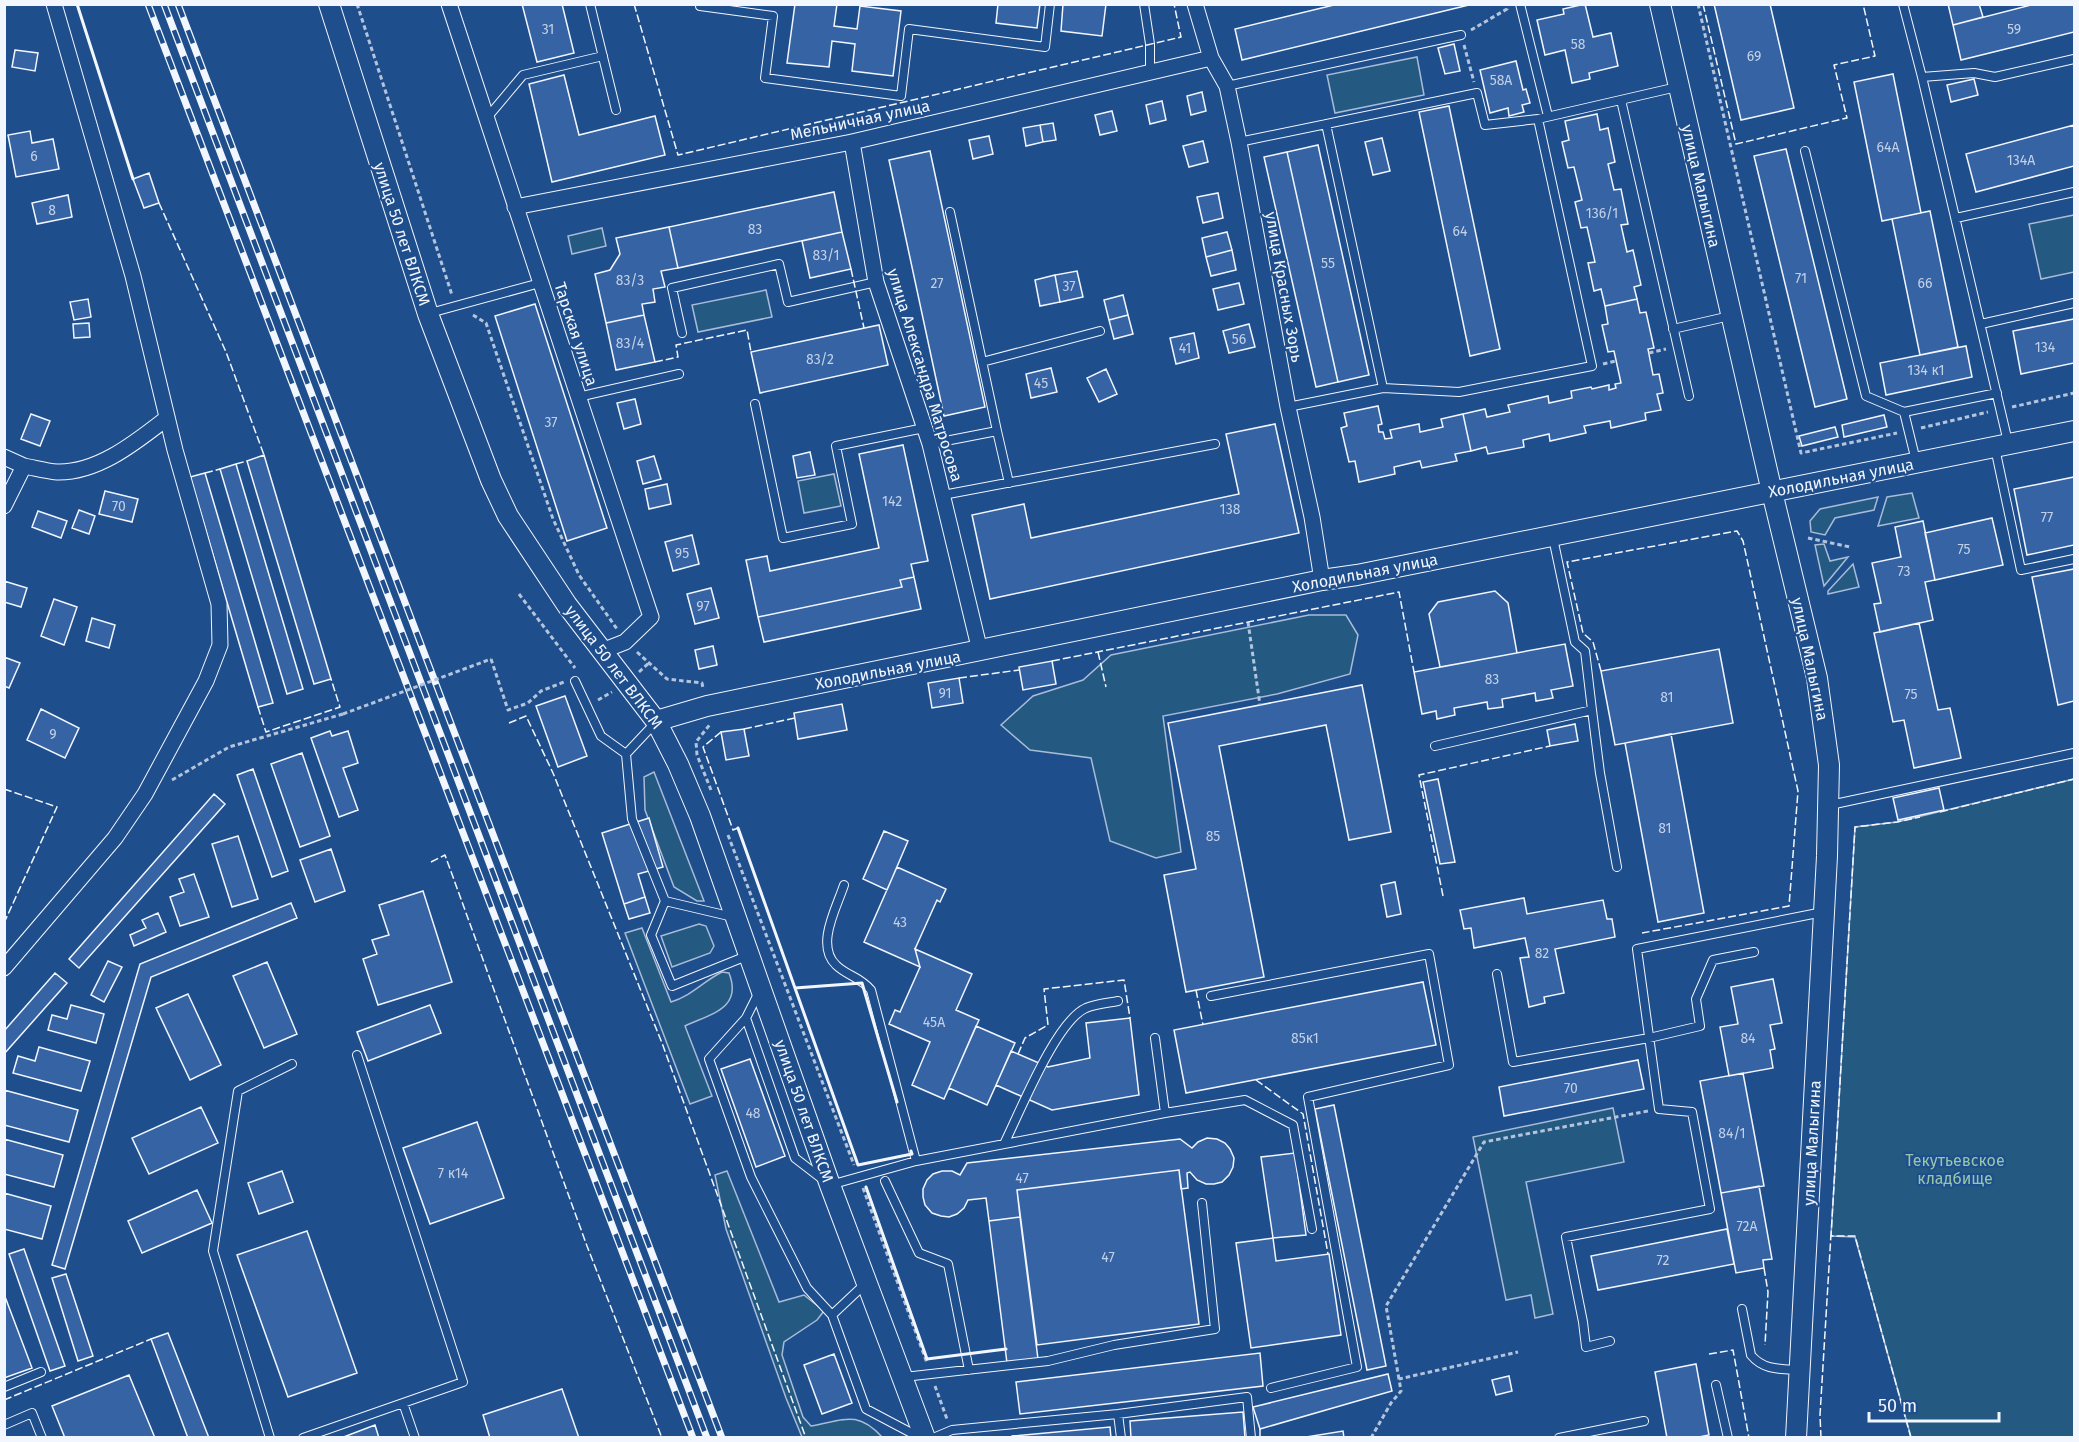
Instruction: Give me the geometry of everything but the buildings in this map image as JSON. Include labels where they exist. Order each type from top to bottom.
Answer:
[{"type":"street","points":[[4,968],[116,838],[175,741],[206,681],[220,645],[219,604],[175,450],[133,276],[54,4]]},
{"type":"street","name":"улица 50 лет ВЛКСМ","points":[[329,4],[428,314],[491,480],[508,516],[567,605],[656,722],[678,764],[700,816],[830,1185],[903,1377],[923,1437]]},
{"type":"street","name":"Тарская улица","points":[[449,4],[485,119],[651,617],[625,642],[602,651]]},
{"type":"street","name":"улица Красных Зорь","points":[[1195,4],[1211,58],[1227,87],[1288,407],[1312,517],[1322,580]]},
{"type":"street","name":"улица Малыгина","points":[[1660,4],[1817,678],[1829,765],[1824,912],[1798,1370]]},
{"type":"street","name":"Мельничная улица","points":[[514,207],[852,142],[1211,58]]},
{"type":"street","name":"улица Александра Матросова","points":[[852,142],[876,282],[930,444],[980,651]]},
{"type":"street","points":[[4,457],[24,466],[57,472],[83,468],[133,445],[167,418]]},
{"type":"street","name":"Холодильная улица","points":[[656,722],[707,706],[1322,580],[1357,575],[2074,431]]},
{"type":"street","points":[[4,506],[24,466]]},
{"type":"street","points":[[1796,1437],[1798,1370]]},
{"type":"lane","points":[[590,4],[616,110]]},
{"type":"lane","points":[[700,4],[700,6],[773,16],[765,78],[901,96],[909,29],[1045,47],[1050,4]]},
{"type":"lane","points":[[1144,4],[1150,44],[1150,72]]},
{"type":"lane","points":[[1520,4],[1548,116]]},
{"type":"lane","points":[[1903,4],[2001,409],[2002,445],[2021,570],[2074,559]]},
{"type":"lane","points":[[1227,87],[1461,35]]},
{"type":"lane","points":[[485,119],[523,75],[603,56]]},
{"type":"lane","points":[[1922,76],[1974,73],[1995,77],[2074,59]]},
{"type":"lane","points":[[1239,142],[1477,93],[1485,125],[1538,119],[1678,86]]},
{"type":"lane","points":[[1621,100],[1689,396]]},
{"type":"lane","points":[[1288,407],[1383,388],[1459,392],[1592,366],[1538,119]]},
{"type":"lane","points":[[1326,124],[1383,388]]},
{"type":"lane","points":[[1805,151],[1866,396],[1904,412],[1997,393]]},
{"type":"lane","points":[[1956,218],[2074,192]]},
{"type":"lane","points":[[950,212],[1009,483]]},
{"type":"lane","points":[[682,333],[672,288],[779,264],[788,302],[876,282]]},
{"type":"lane","points":[[428,314],[540,283]]},
{"type":"lane","points":[[1981,324],[2074,303]]},
{"type":"lane","points":[[1673,329],[1731,316]]},
{"type":"lane","points":[[982,362],[1100,331]]},
{"type":"lane","points":[[578,397],[678,374]]},
{"type":"lane","points":[[755,404],[783,538],[852,524],[836,446],[924,429]]},
{"type":"lane","points":[[1904,412],[1916,463]]},
{"type":"lane","points":[[930,444],[997,431]]},
{"type":"lane","points":[[943,495],[1215,444]]},
{"type":"lane","points":[[1552,536],[1575,642],[1585,651],[1600,773],[1617,867]]},
{"type":"lane","points":[[574,678],[601,736],[626,754]]},
{"type":"lane","points":[[1435,746],[1592,710]]},
{"type":"lane","points":[[656,722],[626,754],[632,819],[665,900],[651,935],[672,986],[750,955]]},
{"type":"lane","points":[[1828,806],[2074,753]]},
{"type":"lane","points":[[844,885],[827,938],[828,953],[836,965],[863,980],[871,990],[916,1161]]},
{"type":"lane","points":[[665,900],[737,918]]},
{"type":"lane","points":[[1610,1341],[1586,1347],[1566,1237],[1710,1209],[1692,1112],[1659,1109],[1637,949],[1824,912]]},
{"type":"lane","points":[[1497,974],[1513,1062],[1649,1038],[1700,1026],[1696,999],[1713,960],[1754,952]]},
{"type":"lane","points":[[1210,996],[1429,954],[1449,1065],[1308,1097],[1357,1367],[1271,1388]]},
{"type":"lane","points":[[761,988],[746,1018],[709,1059],[752,1177],[807,1288],[832,1315],[866,1408],[923,1437]]},
{"type":"lane","points":[[1004,1144],[1057,1037],[1069,1020],[1086,1008],[1118,1001]]},
{"type":"lane","points":[[746,1018],[795,1158],[830,1185],[916,1161],[1165,1113],[1245,1100],[1293,1125],[1312,1228]]},
{"type":"lane","points":[[1155,1038],[1165,1113]]},
{"type":"lane","points":[[303,1437],[463,1382],[357,1055]]},
{"type":"lane","points":[[270,1437],[213,1251],[238,1091],[292,1064]]},
{"type":"lane","points":[[885,1181],[919,1253],[948,1264],[969,1370]]},
{"type":"lane","points":[[903,1377],[1048,1361],[1114,1345],[1215,1329],[1202,1203]]},
{"type":"lane","points":[[832,1315],[867,1282]]},
{"type":"lane","points":[[1742,1309],[1751,1355],[1755,1360],[1772,1368],[1798,1370]]},
{"type":"lane","points":[[4,1387],[41,1372]]},
{"type":"lane","points":[[1716,1385],[1728,1437]]},
{"type":"lane","points":[[933,1437],[952,1430],[1118,1414],[1247,1397],[1251,1437]]},
{"type":"lane","points":[[403,1403],[415,1437]]},
{"type":"lane","points":[[4,1425],[32,1413],[42,1437]]},
{"type":"lane","points":[[1118,1414],[1121,1437]]},
{"type":"lane","points":[[1559,1437],[1644,1421]]},
{"type":"path","points":[[1477,93],[1461,35],[1507,9],[1506,4]]},
{"type":"path","points":[[1698,4],[1801,453],[2074,393]]},
{"type":"path","points":[[1648,353],[1677,347]]},
{"type":"path","points":[[1808,538],[1850,547]]},
{"type":"path","points":[[170,781],[229,747],[343,714],[491,659],[508,710],[528,703],[541,691],[574,678],[519,594]]},
{"type":"path","points":[[1248,622],[1260,705]]},
{"type":"path","points":[[592,692],[599,701],[627,682],[649,663]]},
{"type":"path","points":[[1371,1437],[1391,1403],[1401,1391],[1386,1306],[1484,1142],[1659,1109]]},
{"type":"path","points":[[1399,1379],[1518,1352]]},
{"type":"green space","points":[[1417,57],[1424,95],[1335,113],[1327,75]]},
{"type":"green space","points":[[2074,215],[2074,272],[2041,279],[2029,224]]},
{"type":"green space","points":[[602,228],[606,246],[572,254],[568,236]]},
{"type":"green space","points":[[766,290],[772,317],[698,332],[692,305]]},
{"type":"green space","points":[[834,474],[841,506],[804,513],[798,481]]},
{"type":"green space","points":[[1912,493],[1919,518],[1878,526],[1887,497]]},
{"type":"green space","points":[[1878,497],[1874,510],[1835,518],[1825,535],[1811,532],[1810,521],[1820,509]]},
{"type":"green space","points":[[1824,544],[1830,561],[1848,557],[1824,586],[1815,545]]},
{"type":"green space","points":[[1853,564],[1859,587],[1828,594],[1828,591]]},
{"type":"green space","points":[[1309,615],[1346,615],[1358,635],[1350,674],[1277,694],[1163,716],[1181,852],[1156,858],[1110,841],[1091,758],[1030,750],[1001,725],[1033,696],[1083,680],[1111,655]]},
{"type":"green space","points":[[654,772],[704,901],[697,901],[674,887],[645,810],[644,777]]},
{"type":"green space","name":"Текутьевское кладбище","points":[[2074,779],[2074,1437],[1911,1437],[1855,1237],[1831,1236],[1855,827],[1897,822]]},
{"type":"green space","points":[[699,924],[706,926],[714,946],[710,953],[672,967],[661,936]]},
{"type":"green space","points":[[642,928],[671,1002],[685,996],[722,972],[729,973],[732,995],[728,1002],[714,1013],[685,1026],[712,1096],[690,1104],[625,933]]},
{"type":"green space","points":[[1613,1108],[1624,1162],[1526,1182],[1553,1314],[1535,1318],[1531,1295],[1506,1300],[1473,1137]]},
{"type":"green space","points":[[727,1171],[779,1302],[804,1295],[824,1311],[817,1320],[784,1342],[782,1355],[803,1417],[811,1426],[841,1420],[857,1420],[865,1423],[882,1437],[802,1437],[726,1229],[715,1175]]},
{"type":"railway","points":[[148,4],[693,1438]]},
{"type":"railway","points":[[164,4],[707,1438]]},
{"type":"railway","points":[[178,4],[722,1438]]},
{"type":"fence","points":[[634,4],[678,155],[1181,37],[1174,4]]},
{"type":"fence","points":[[1703,4],[1736,144],[1847,118],[1834,65],[1875,56],[1863,4]]},
{"type":"fence","points":[[159,203],[226,352],[264,455]]},
{"type":"fence","points":[[851,269],[864,328]]},
{"type":"fence","points":[[655,362],[678,357],[676,345],[747,330],[751,352]]},
{"type":"fence","points":[[236,464],[247,461]]},
{"type":"fence","points":[[205,473],[220,469]]},
{"type":"fence","points":[[1601,671],[1593,642],[1583,633],[1567,562],[1737,531],[1743,541],[1798,791],[1789,906],[1642,933]]},
{"type":"fence","points":[[1052,661],[1399,592],[1414,672]]},
{"type":"fence","points":[[1098,652],[1106,687]]},
{"type":"fence","points":[[959,678],[1019,670]]},
{"type":"fence","points":[[258,707],[266,732],[340,707],[331,679]]},
{"type":"fence","points":[[509,723],[526,716],[553,773],[662,1043],[806,1438]]},
{"type":"fence","points":[[744,729],[795,718]]},
{"type":"fence","points":[[721,732],[703,747],[733,830],[738,828]]},
{"type":"fence","points":[[1443,896],[1419,775],[1550,746]]},
{"type":"fence","points":[[1940,812],[2074,779]]},
{"type":"fence","points":[[4,789],[57,807],[4,923]]},
{"type":"fence","points":[[1911,1438],[1855,1236],[1831,1236],[1855,827],[1920,817]]},
{"type":"fence","points":[[431,862],[445,855],[587,1246],[662,1438]]},
{"type":"fence","points":[[1018,1054],[1025,1038],[1048,1025],[1044,989],[1124,980],[1130,1018]]},
{"type":"fence","points":[[1196,990],[1203,1025]]},
{"type":"fence","points":[[1256,1080],[1303,1114],[1328,1254]]},
{"type":"fence","points":[[1821,1438],[1820,1415],[1831,1234]]},
{"type":"fence","points":[[1764,1268],[1768,1292],[1765,1345]]},
{"type":"fence","points":[[4,1400],[151,1339]]},
{"type":"fence","points":[[1709,1354],[1733,1350],[1749,1438]]},
{"type":"fence","points":[[1260,1429],[1260,1438]]},
{"type":"wall","points":[[77,4],[133,179]]},
{"type":"wall","points":[[738,828],[858,1165],[912,1154],[911,1151]]},
{"type":"wall","points":[[795,988],[862,983],[897,1102]]},
{"type":"wall","points":[[866,1187],[927,1359],[1006,1349]]}]
